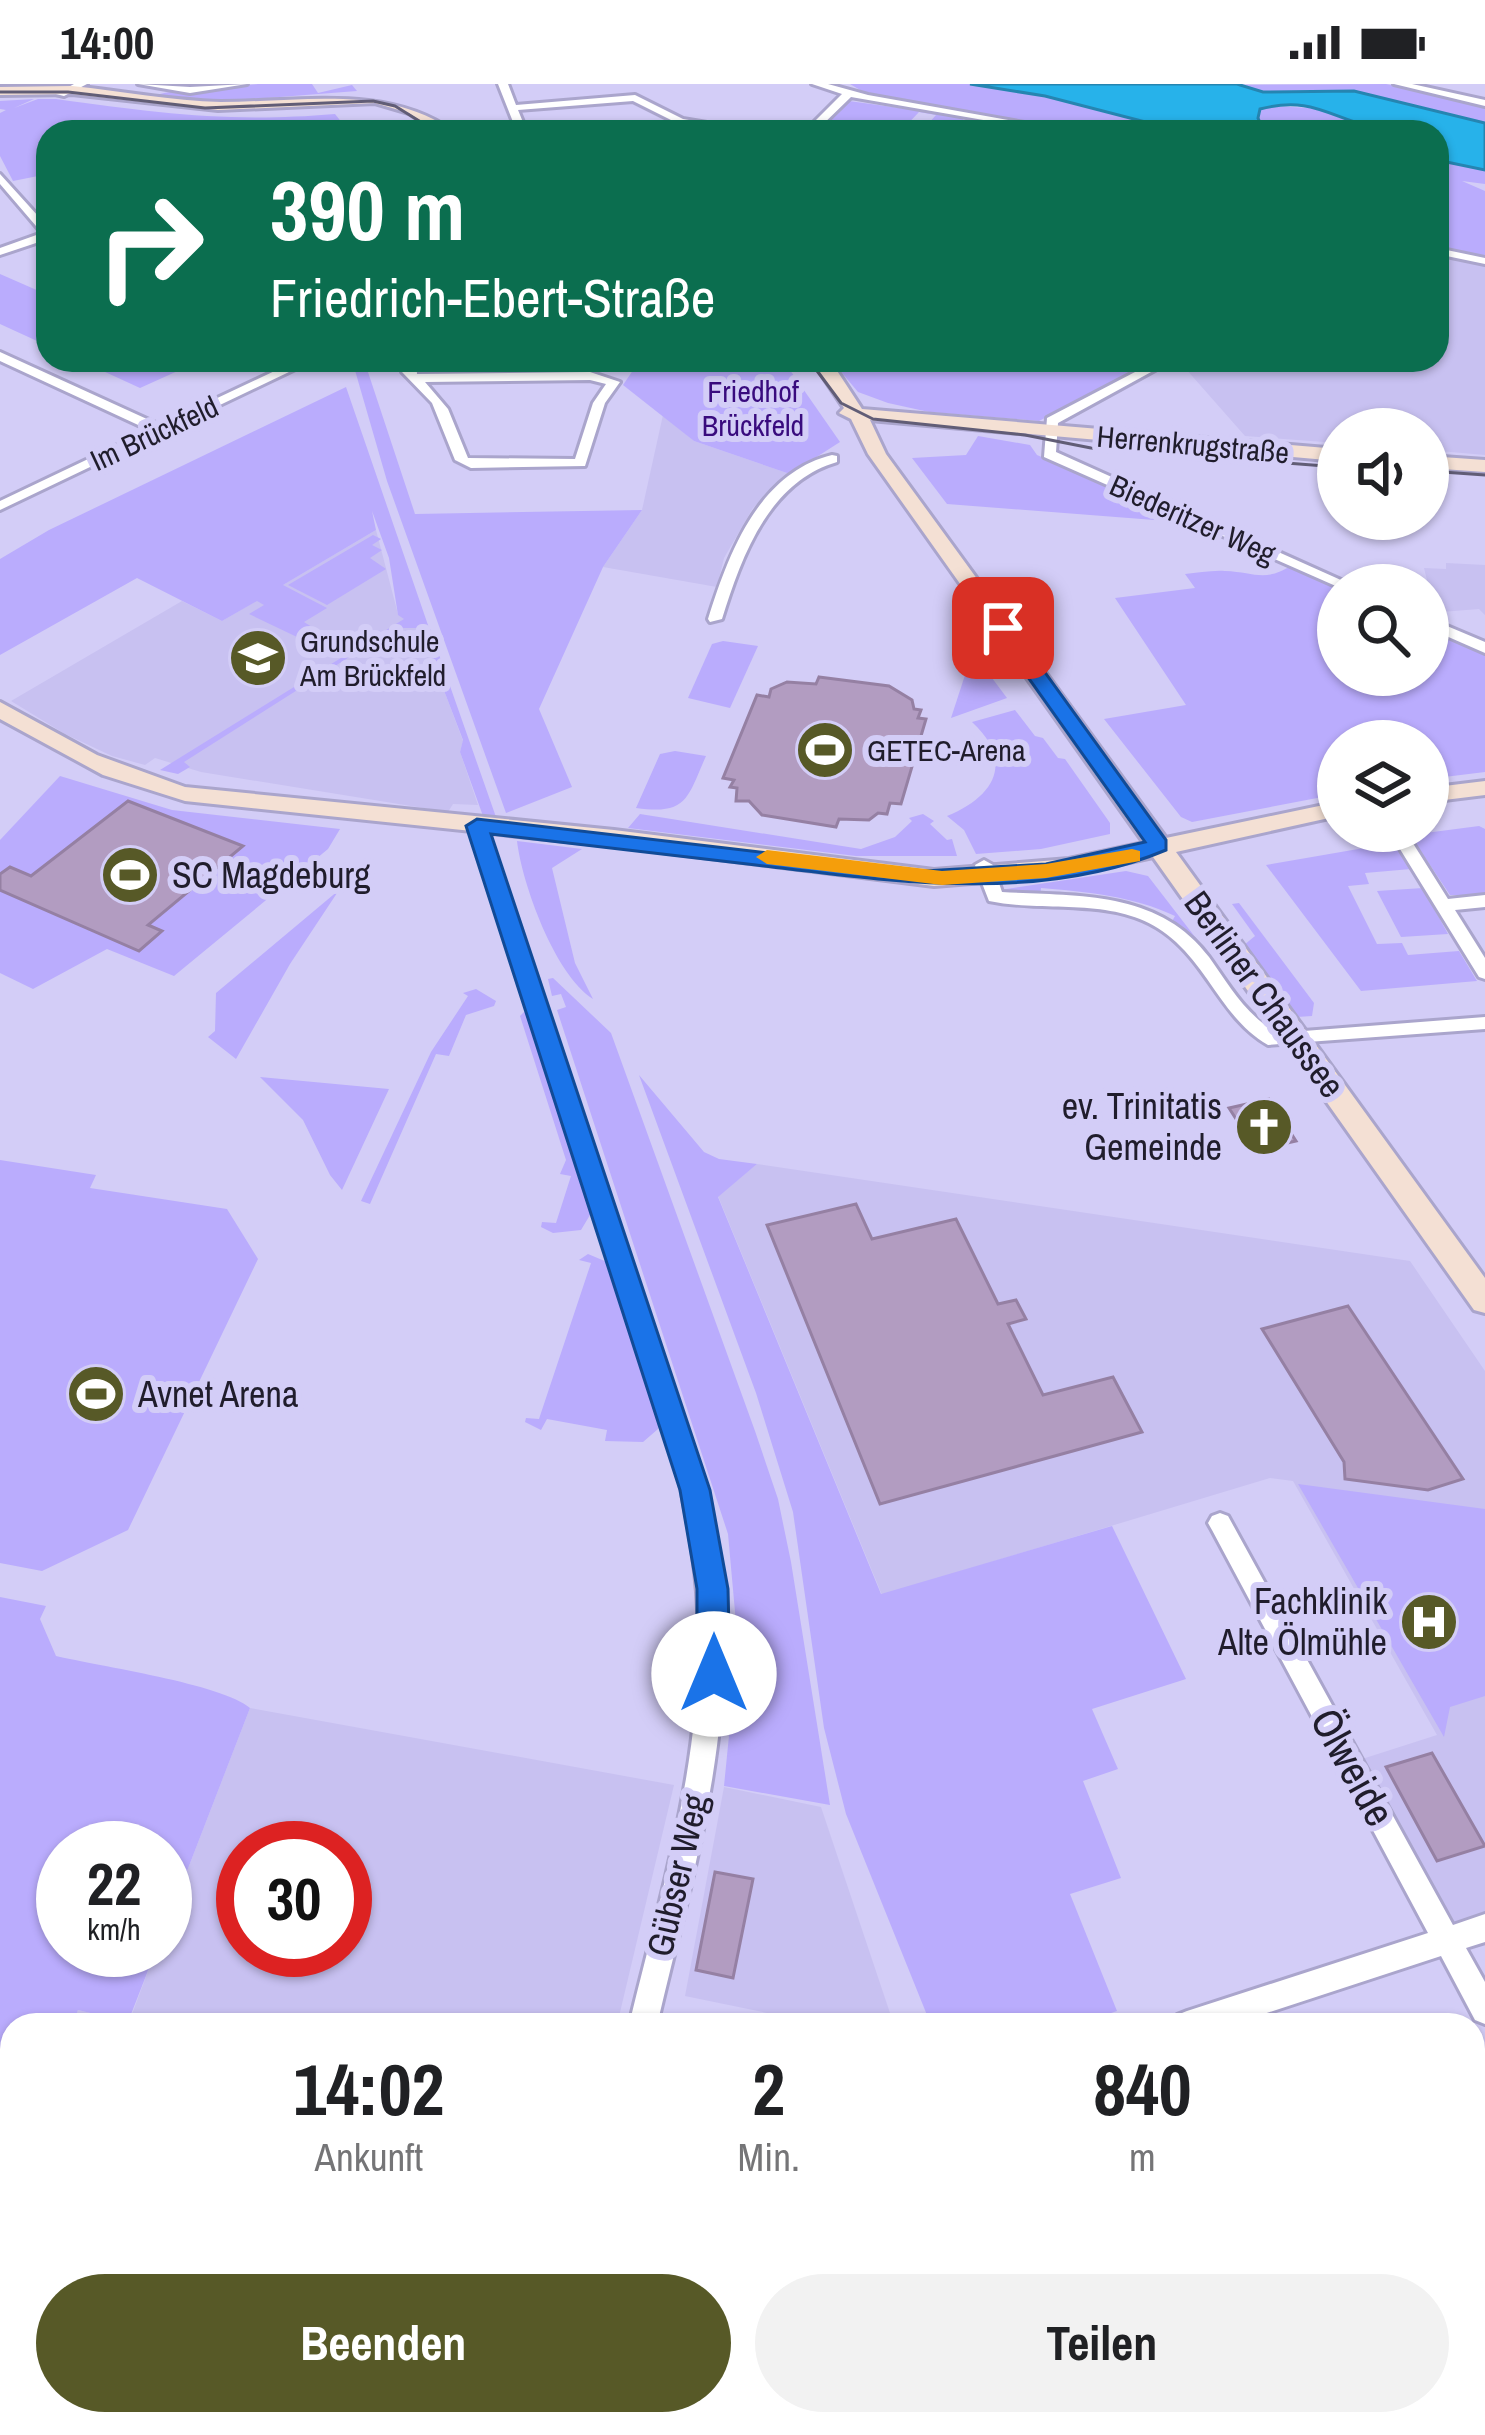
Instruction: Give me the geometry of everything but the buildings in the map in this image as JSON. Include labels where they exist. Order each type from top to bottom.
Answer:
[{"type":"main road","points":[[0,93],[71,89],[218,112],[388,95]]},
{"type":"main road","points":[[345,102],[388,95],[429,120]]},
{"type":"main road","points":[[388,95],[413,120]]},
{"type":"main road","name":"Berliner Chaussee","points":[[815,372],[850,413]]},
{"type":"main road","name":"Berliner Chaussee","points":[[828,372],[877,454],[1485,1301]]},
{"type":"main road","name":"Herrenkrugstraße","points":[[850,413],[1047,440],[1317,454]]},
{"type":"main road","points":[[1449,463],[1485,466]]},
{"type":"main road","points":[[0,709],[72,754],[117,775]]},
{"type":"main road","points":[[0,724],[65,760],[185,794],[924,878],[1133,855],[1158,845],[1317,813]]},
{"type":"main road","points":[[1449,792],[1485,788]]},
{"type":"street","points":[[143,84],[190,90],[242,84]]},
{"type":"street","points":[[502,84],[517,120]]},
{"type":"street","points":[[817,84],[1002,120]]},
{"type":"street","points":[[1399,84],[1485,103]]},
{"type":"street","points":[[821,120],[849,93]]},
{"type":"street","points":[[512,108],[635,98],[677,120]]},
{"type":"street","points":[[0,177],[36,220]]},
{"type":"street","points":[[0,252],[36,238]]},
{"type":"street","points":[[1449,253],[1485,261]]},
{"type":"street","points":[[0,356],[158,430]]},
{"type":"street","name":"Im Brückfeld","points":[[2,503],[282,372]]},
{"type":"street","points":[[412,372],[413,378],[437,402],[462,460],[476,465],[580,463],[599,404],[614,382],[578,376],[413,378]]},
{"type":"street","points":[[1047,440],[1052,421],[1144,372]]},
{"type":"street","name":"Biederitzer Weg","points":[[1047,440],[1054,459],[1317,573]]},
{"type":"street","points":[[715,619],[737,548],[753,518],[796,479],[832,459]]},
{"type":"street","points":[[1449,631],[1485,647]]},
{"type":"street","name":"Gübser Weg","points":[[477,826],[687,1464],[709,1557],[714,1612],[710,1713],[646,2013]]},
{"type":"street","points":[[1410,852],[1485,973]]},
{"type":"street","points":[[986,871],[995,897],[1105,905],[1154,918],[1185,940],[1254,1029],[1275,1040],[1485,1023]]},
{"type":"street","points":[[1446,905],[1485,901]]},
{"type":"street","name":"Ölweide","points":[[1220,1523],[1485,2010]]},
{"type":"street","points":[[1223,2013],[1485,1928]]},
{"type":"shaded area","points":[[1449,258],[1485,266],[1485,455],[1449,452],[1449,408],[1317,408],[1317,441],[1245,436],[1189,372],[1449,372]]},
{"type":"shaded area","points":[[663,415],[694,441],[790,474],[753,508],[724,558],[717,587],[603,567],[642,510]]},
{"type":"shaded area","points":[[376,530],[398,614],[423,631],[416,636],[425,640],[463,741],[460,752],[478,805],[453,804],[448,812],[201,772],[155,758],[145,765],[65,734],[11,701],[182,601],[222,621]]},
{"type":"shaded area","points":[[1446,564],[1485,565],[1485,615],[1479,609],[1449,611]]},
{"type":"shaded area","points":[[757,1164],[1410,1261],[1485,1371],[1485,1913],[1448,1925],[1359,1760],[1437,1735],[1293,1481],[1270,1478],[882,1595],[718,1196]]},
{"type":"shaded area","points":[[250,1708],[674,1785],[620,2013],[132,2013],[146,1977],[192,1977],[192,1858]]},
{"type":"shaded area","points":[[724,1787],[821,1807],[890,2013],[767,2013],[685,1996]]},
{"type":"green space","points":[[312,84],[318,93],[352,85],[357,91],[227,101],[152,97],[186,90]]},
{"type":"green space","points":[[850,84],[970,84],[1045,96],[1138,120],[1009,120],[872,97]]},
{"type":"green space","points":[[1386,84],[1485,106],[1485,123],[1354,91],[1263,92],[1237,85]]},
{"type":"green space","points":[[34,99],[14,108],[38,99],[56,99],[194,115],[335,114],[340,120],[36,120],[36,176],[13,181],[0,156],[0,113],[6,110],[0,109],[0,101]]},
{"type":"green space","points":[[849,101],[965,117],[932,120],[936,115],[919,112],[911,120],[829,120]]},
{"type":"green space","points":[[1260,109],[1330,109],[1353,120],[1258,120]]},
{"type":"green space","points":[[1449,162],[1485,170],[1485,184],[1462,181],[1485,191],[1485,257],[1449,250]]},
{"type":"green space","points":[[0,274],[36,290],[36,340],[0,324]]},
{"type":"green space","points":[[105,372],[175,372],[140,388]]},
{"type":"green space","points":[[355,372],[368,372],[415,514],[642,510],[603,567],[539,709],[572,787],[506,813],[387,481]]},
{"type":"green space","name":"Friedhof Brückfeld","points":[[632,372],[791,372],[840,442],[790,474],[694,441],[623,385]]},
{"type":"green space","points":[[841,372],[1133,372],[1039,421],[929,412],[858,392]]},
{"type":"green space","points":[[346,387],[429,628],[395,628],[184,762],[190,767],[178,774],[160,770],[404,619],[398,615],[389,558],[372,511],[376,530],[283,585],[327,608],[304,622],[312,627],[297,637],[249,614],[264,605],[257,601],[222,621],[137,578],[0,655],[0,559],[49,530]]},
{"type":"green space","points":[[978,436],[1030,445],[1037,455],[1193,523],[947,504],[912,458],[966,455]]},
{"type":"green space","points":[[373,535],[381,539],[372,545],[382,550],[370,558],[386,569],[327,605],[288,585]]},
{"type":"green space","points":[[1292,565],[1317,576],[1317,696],[1449,696],[1449,636],[1485,652],[1485,772],[1449,776],[1449,720],[1317,720],[1317,798],[1192,822],[1181,817],[1104,719],[1186,705],[1115,598],[1195,588],[1185,574],[1266,575]]},
{"type":"green space","points":[[430,629],[496,817],[483,816],[460,752],[463,740],[425,641],[415,636]]},
{"type":"green space","points":[[712,644],[758,646],[730,708],[688,698]]},
{"type":"green space","points":[[967,669],[986,670],[1007,698],[951,718]]},
{"type":"green space","points":[[1015,710],[1035,736],[1065,759],[1110,823],[1110,834],[1041,849],[976,854],[964,830],[947,816],[977,798],[994,776],[993,750],[972,722]]},
{"type":"green space","points":[[675,751],[706,756],[689,793],[666,809],[636,808],[660,754]]},
{"type":"green space","points":[[60,776],[172,810],[340,829],[328,849],[174,976],[107,949],[33,989],[0,973],[0,840]]},
{"type":"green space","points":[[640,814],[861,849],[895,837],[912,821],[909,818],[923,814],[947,840],[952,839],[957,856],[856,856],[628,828]]},
{"type":"green space","points":[[1485,829],[1485,895],[1450,895],[1421,852],[1449,852],[1449,830]]},
{"type":"green space","points":[[517,841],[582,849],[552,868],[575,963],[593,999],[554,950],[526,880]]},
{"type":"green space","points":[[1341,852],[1399,852],[1411,869],[1365,873],[1369,884],[1348,886],[1377,944],[1402,943],[1408,955],[1459,951],[1477,981],[1361,991],[1266,865]]},
{"type":"green space","points":[[1126,871],[1148,876],[1202,946],[1196,947],[1170,925],[1175,916],[1143,904],[1041,888],[1040,896],[1000,890]]},
{"type":"green space","points":[[1423,888],[1448,934],[1401,937],[1377,891]]},
{"type":"green space","points":[[339,890],[236,1059],[208,1037],[215,1031],[216,993]]},
{"type":"green space","points":[[1239,903],[1314,1003],[1312,1016],[1297,1017],[1244,945],[1255,936],[1232,904]]},
{"type":"green space","points":[[553,978],[611,1033],[778,1499],[830,1805],[724,1786],[738,1645],[728,1534],[557,1010],[566,1007],[561,994],[552,996],[548,979]]},
{"type":"green space","points":[[476,989],[496,1001],[494,1006],[466,1015],[449,1056],[436,1054],[370,1204],[361,1201],[431,1052],[468,996],[463,993]]},
{"type":"green space","points":[[530,1014],[593,1210],[581,1230],[553,1233],[541,1227],[542,1222],[556,1223],[571,1176],[560,1174],[566,1160],[520,1016]]},
{"type":"green space","points":[[639,1075],[704,1152],[757,1164],[718,1197],[881,1594],[1112,1526],[1186,1679],[1092,1709],[1118,1769],[1083,1781],[1121,1878],[1070,1894],[1117,2011],[926,2013],[846,1814],[824,1728],[793,1512],[756,1393]]},
{"type":"green space","points":[[260,1077],[389,1089],[342,1190],[303,1120]]},
{"type":"green space","name":"Avnet Arena","points":[[0,1160],[96,1175],[90,1188],[227,1209],[258,1259],[128,1530],[42,1571],[0,1563]]},
{"type":"green space","points":[[588,1254],[607,1262],[660,1416],[658,1429],[643,1442],[605,1441],[607,1430],[547,1419],[541,1430],[525,1422],[526,1418],[539,1419],[591,1263],[579,1260]]},
{"type":"green space","points":[[1298,1484],[1485,1509],[1485,1696],[1450,1707],[1444,1737]]},
{"type":"green space","points":[[0,1597],[46,1606],[40,1619],[56,1656],[188,1684],[250,1708],[192,1858],[192,1821],[36,1821],[36,1977],[146,1977],[132,2013],[0,2013]]},
{"type":"water","points":[[970,84],[1237,84],[1263,92],[1354,91],[1485,123],[1485,170],[1449,162],[1449,120],[1348,120],[1292,105],[1260,109],[1259,120],[1138,120],[1045,96]]},
{"type":"tram line","points":[[0,92],[68,92],[205,108],[373,101],[395,106],[418,120]]},
{"type":"tram line","points":[[818,372],[841,403],[873,419],[1025,435],[1091,448],[1317,465]]},
{"type":"tram line","points":[[1449,472],[1485,475]]},
{"type":"slow traffic","points":[[767,857],[942,878],[1046,871],[1132,856]]},
{"type":"place","name":"Grundschule Am Brückfeld","points":[[258,658]]},
{"type":"place","name":"GETEC-Arena","points":[[825,750]]},
{"type":"place","name":"SC Magdeburg","points":[[130,875]]},
{"type":"place","name":"ev. Trinitatis Gemeinde","points":[[1264,1127]]},
{"type":"place","name":"Avnet Arena","points":[[96,1394]]},
{"type":"place","name":"Fachklinik Alte Ölmühle","points":[[1429,1622]]},
{"type":"route","points":[[714,1674],[712,1589],[695,1490],[477,826],[614,838],[924,878],[1046,871],[1133,855],[1158,845],[1003,628]]}]
